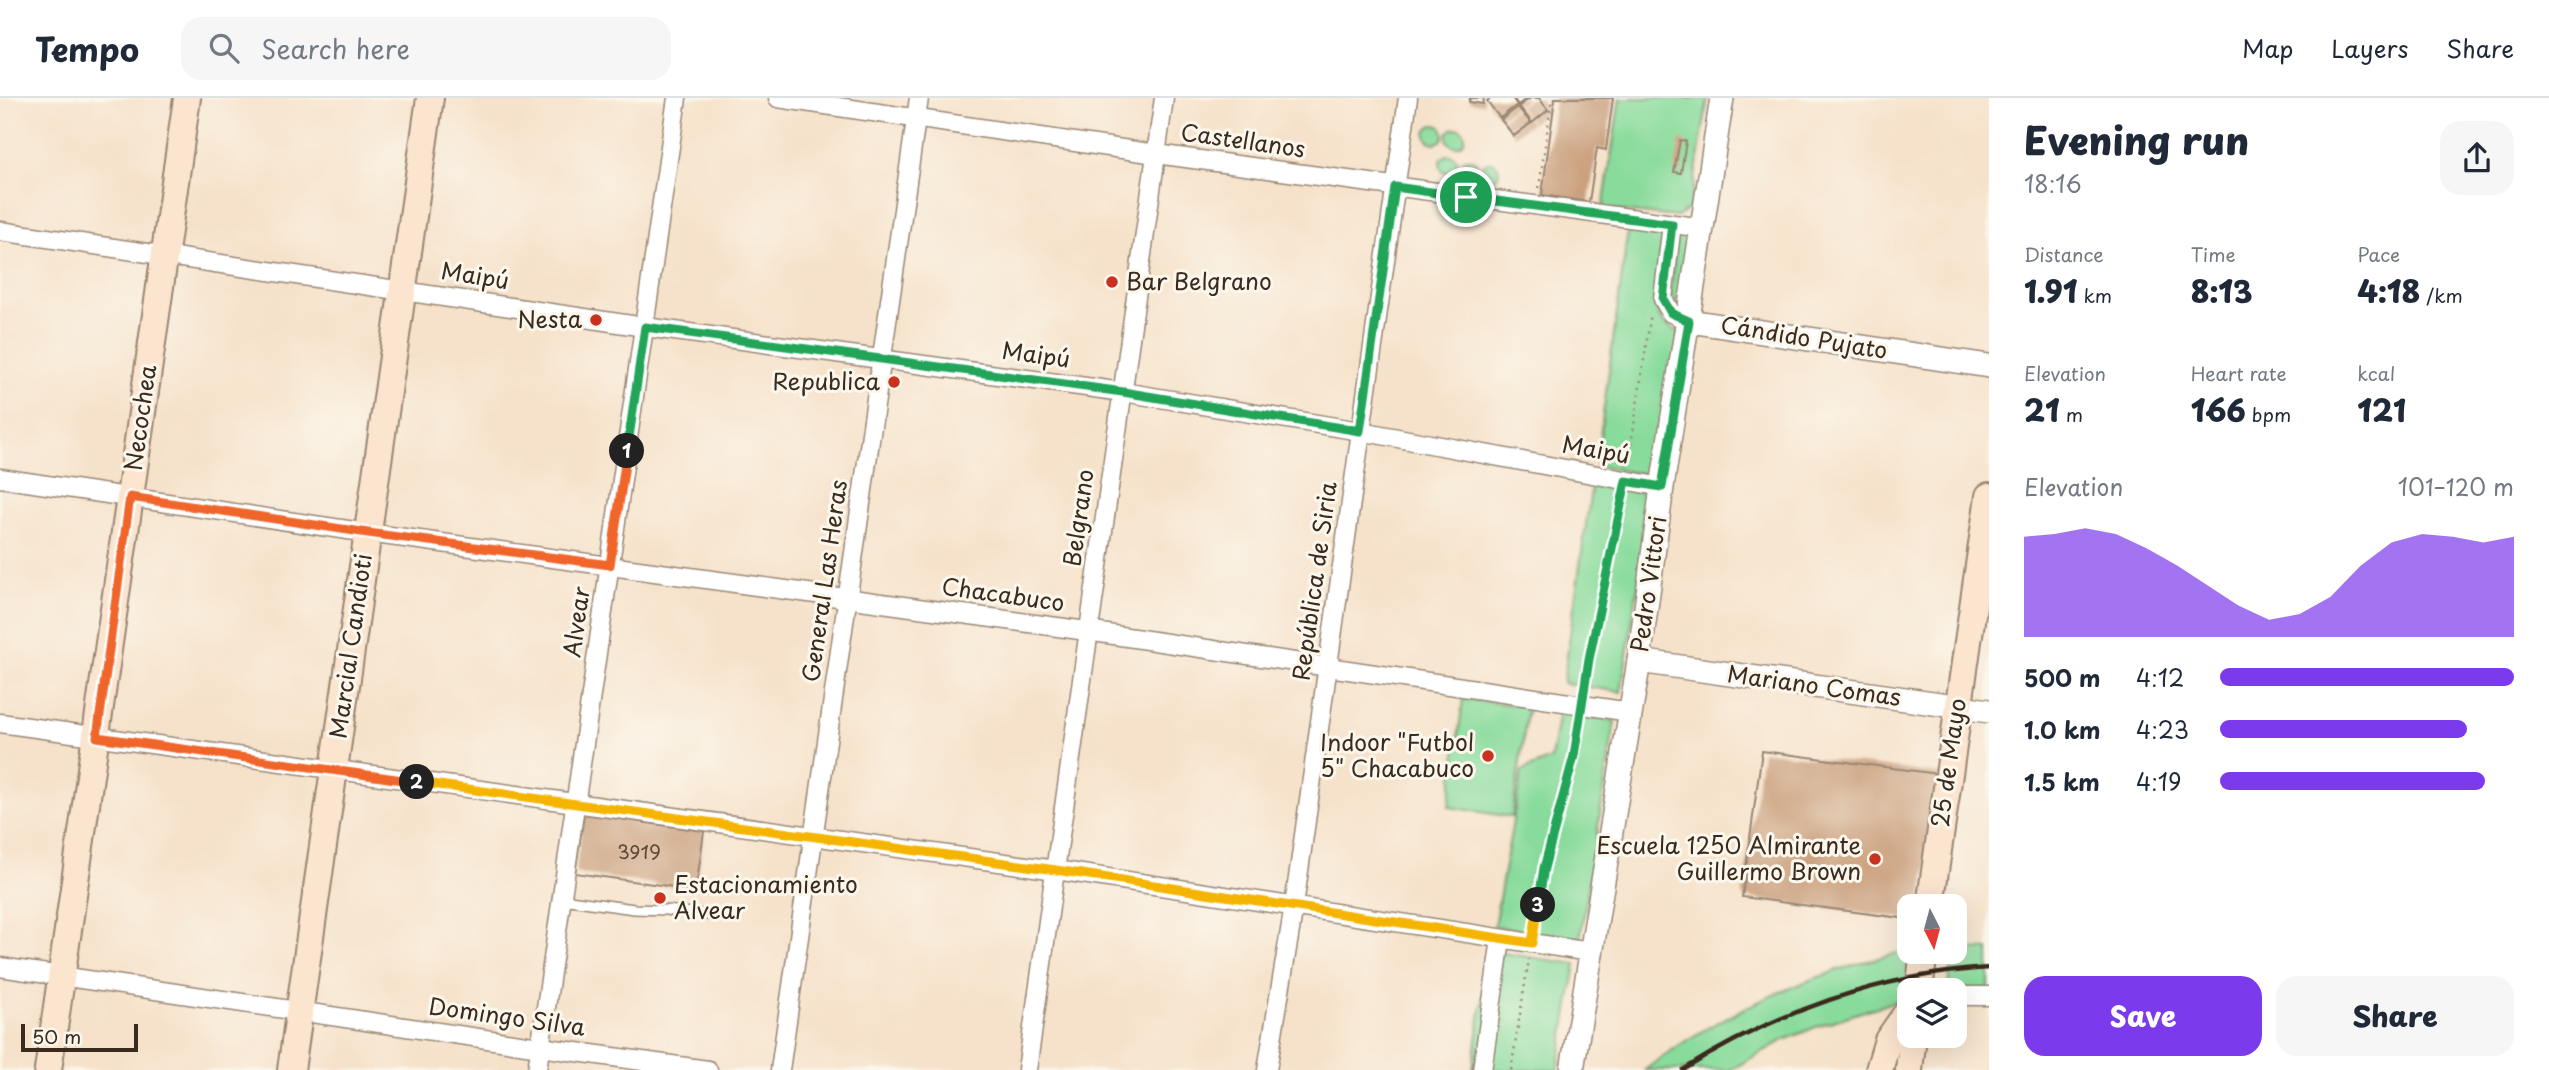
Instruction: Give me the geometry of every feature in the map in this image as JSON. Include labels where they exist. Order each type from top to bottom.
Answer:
[{"type":"main road","name":"Necochea","points":[[48,1070],[187,98]]},
{"type":"main road","name":"Marcial Candioti","points":[[291,1070],[430,98]]},
{"type":"main road","name":"25 de Mayo","points":[[1932,894],[1989,496]]},
{"type":"main road","points":[[1879,1070],[1888,1040],[1897,1027]]},
{"type":"main road","points":[[1909,1070],[1912,1048]]},
{"type":"street","name":"Alvear","points":[[537,1070],[677,98]]},
{"type":"street","name":"Castellanos","points":[[778,98],[1156,154],[1703,228]]},
{"type":"street","name":"General Las Heras","points":[[780,1070],[919,98]]},
{"type":"street","name":"Belgrano","points":[[1027,1070],[1164,98]]},
{"type":"street","name":"República de Siria","points":[[1267,1070],[1294,906],[1408,98]]},
{"type":"street","name":"Pedro Vittori","points":[[1572,1070],[1639,661],[1662,487],[1722,98]]},
{"type":"street","name":"Cándido Pujato","points":[[1672,224],[1663,299],[1671,313],[1689,321],[1989,366]]},
{"type":"street","name":"Maipú","points":[[0,231],[645,327],[1123,392],[1360,431],[1662,487]]},
{"type":"street","name":"Chacabuco","points":[[0,478],[368,533],[848,598],[1630,712]]},
{"type":"street","name":"Mariano Comas","points":[[1639,661],[1989,711]]},
{"type":"street","points":[[0,723],[1056,870],[1590,952]]},
{"type":"street","points":[[1482,1070],[1501,939]]},
{"type":"street","name":"Domingo Silva","points":[[0,967],[708,1070]]},
{"type":"street","points":[[1967,996],[1989,996]]},
{"type":"lane","points":[[562,899],[634,909],[718,916]]},
{"type":"path","points":[[1537,206],[1552,98]]},
{"type":"path","points":[[1511,1070],[1544,868],[1574,756],[1589,659],[1626,481],[1653,304]]},
{"type":"green space","points":[[1620,98],[1708,98],[1691,202],[1689,208],[1677,217],[1603,209]]},
{"type":"green space","points":[[1435,125],[1443,130],[1444,134],[1439,142],[1435,143],[1427,138],[1426,134],[1431,126]]},
{"type":"green space","points":[[1456,128],[1464,133],[1465,137],[1460,145],[1456,146],[1448,141],[1447,137],[1452,129]]},
{"type":"green space","points":[[1449,155],[1457,160],[1458,164],[1453,172],[1449,173],[1441,168],[1440,164],[1445,156]]},
{"type":"green space","points":[[1469,159],[1477,164],[1478,168],[1473,176],[1469,177],[1461,172],[1460,168],[1465,160]]},
{"type":"green space","points":[[1490,162],[1497,164],[1497,178],[1490,180],[1483,178],[1481,171],[1483,164]]},
{"type":"green space","points":[[1629,223],[1665,228],[1657,281],[1657,311],[1663,322],[1680,332],[1657,476],[1596,466]]},
{"type":"green space","points":[[1676,229],[1696,232],[1680,306],[1671,295]]},
{"type":"green space","points":[[1592,483],[1653,493],[1621,692],[1563,683]]},
{"type":"green space","name":"Indoor \"Futbol 5\" Chacabuco","points":[[1463,699],[1528,706],[1512,817],[1449,807]]},
{"type":"green space","points":[[1559,712],[1615,721],[1580,939],[1494,926],[1522,771],[1551,759]]},
{"type":"green space","points":[[1967,949],[1989,950],[1989,989],[1967,989],[1967,978],[1949,978],[1952,964],[1967,964]]},
{"type":"green space","points":[[1489,951],[1576,964],[1558,1070],[1473,1070]]},
{"type":"green space","points":[[1897,953],[1897,964],[1916,964],[1913,978],[1897,978],[1897,1001],[1823,1024],[1782,1041],[1730,1070],[1645,1070],[1705,1029],[1737,1012],[1805,982]]},
{"type":"building","points":[[1470,98],[1484,98],[1483,104],[1469,102]]},
{"type":"building","points":[[1491,98],[1512,98],[1517,105],[1500,118],[1487,101]]},
{"type":"building","points":[[1513,98],[1527,98],[1518,105]]},
{"type":"building","points":[[1531,98],[1539,98],[1548,110],[1532,123],[1519,106]]},
{"type":"building","points":[[1555,98],[1613,98],[1606,150],[1597,148],[1589,202],[1542,195]]},
{"type":"building","points":[[1518,107],[1531,123],[1514,136],[1501,120]]},
{"type":"building","points":[[1680,140],[1686,141],[1681,173],[1674,172]]},
{"type":"building","points":[[1762,751],[1939,774],[1923,894],[1897,894],[1897,917],[1742,897]]},
{"type":"building","points":[[584,814],[704,831],[696,890],[575,873]]},
{"type":"railway","points":[[1683,1070],[1754,1031],[1830,1000],[1909,978],[1989,968]]},
{"type":"place","name":"Bar Belgrano","points":[[1112,282]]},
{"type":"place","name":"Nesta","points":[[596,320]]},
{"type":"place","name":"Republica","points":[[894,382]]},
{"type":"place","name":"Indoor \"Futbol 5\" Chacabuco","points":[[1488,756]]},
{"type":"place","name":"Escuela 1250 Almirante Guillermo Brown","points":[[1875,859]]},
{"type":"place","name":"Estacionamiento Alvear","points":[[660,898]]},
{"type":"route","points":[[1395,187],[1466,197],[1672,224],[1663,299],[1671,313],[1689,321],[1662,487],[1626,481],[1589,659],[1574,756],[1544,868],[1532,943],[1056,870],[97,737],[130,497],[368,533],[610,565],[645,327],[1123,392],[1360,431],[1395,187]]}]
